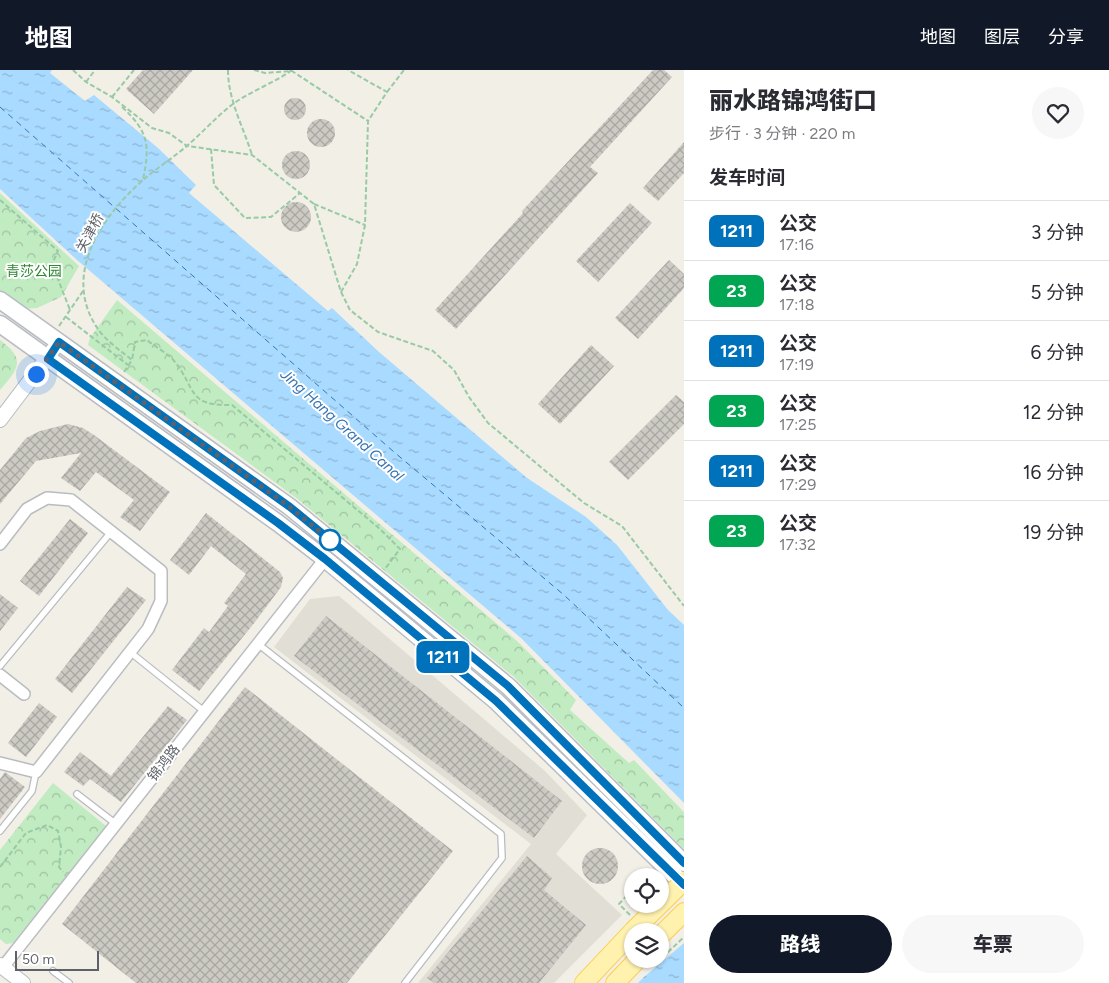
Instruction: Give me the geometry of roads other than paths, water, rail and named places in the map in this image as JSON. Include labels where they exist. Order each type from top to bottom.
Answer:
[{"type":"main road","points":[[0,300],[58,336],[290,507],[508,686],[684,864]]},
{"type":"main road","points":[[0,324],[278,523],[325,559],[496,701],[684,885]]},
{"type":"main road","points":[[641,923],[684,881]]},
{"type":"main road","points":[[669,927],[684,912]]},
{"type":"main road","points":[[584,983],[624,941]]},
{"type":"main road","points":[[615,983],[629,968]]},
{"type":"street","points":[[0,420],[48,359],[58,336]]},
{"type":"street","points":[[0,544],[27,509],[47,498],[71,500],[161,572],[161,601],[148,628],[36,772],[0,763]]},
{"type":"street","name":"锦鸿路","points":[[2,966],[325,559]]},
{"type":"street","points":[[0,675],[24,694]]},
{"type":"street","points":[[2,966],[23,983]]},
{"type":"lane","points":[[0,666],[112,532]]},
{"type":"lane","points":[[258,644],[501,834],[502,858],[405,983]]},
{"type":"lane","points":[[130,652],[205,712]]},
{"type":"lane","points":[[0,831],[32,791],[36,772]]},
{"type":"lane","points":[[77,794],[116,824]]},
{"type":"lane","points":[[53,971],[69,983]]},
{"type":"water","name":"Jing Hang Grand Canal","points":[[0,70],[52,70],[50,73],[85,101],[94,95],[158,148],[196,185],[189,193],[328,311],[332,308],[379,352],[527,478],[586,517],[617,545],[668,610],[684,625],[684,803],[521,638],[77,260],[0,189]]},
{"type":"water","points":[[684,943],[684,983],[638,983],[655,968],[669,968],[669,956]]},
{"type":"park label","name":"青莎公园","points":[[34,271]]}]
